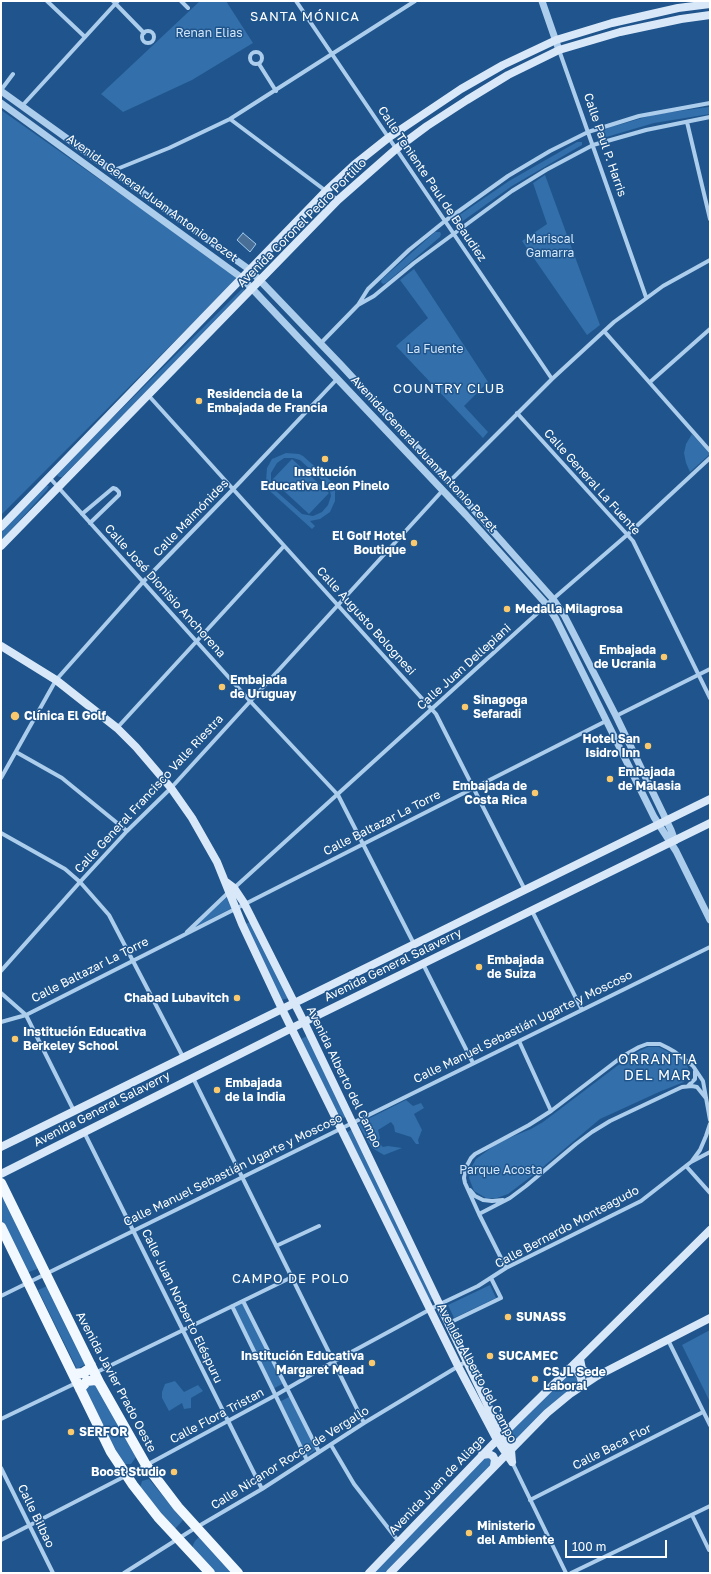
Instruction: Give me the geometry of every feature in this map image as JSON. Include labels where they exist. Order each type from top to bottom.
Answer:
[{"type":"main road","name":"Avenida Coronel Pedro Portillo","points":[[1,527],[326,191],[354,165],[388,138],[461,89],[503,65],[556,40],[648,15],[678,8],[710,4]]},
{"type":"main road","name":"Avenida Coronel Pedro Portillo","points":[[1,546],[149,396],[338,200],[396,149],[427,126],[508,75],[559,50],[620,32],[681,19],[710,15]]},
{"type":"main road","name":"Avenida Alberto del Campo","points":[[1,646],[56,680],[117,728],[136,747],[171,788],[192,818],[217,862],[226,882],[231,890],[244,903],[295,1002],[467,1361],[499,1438]]},
{"type":"main road","name":"Avenida General Salaverry","points":[[1,1147],[710,799]]},
{"type":"main road","name":"Avenida General Salaverry","points":[[1,1174],[304,1022],[710,823]]},
{"type":"main road","name":"Avenida Alberto del Campo","points":[[231,890],[235,908],[282,1009],[458,1366],[499,1438],[509,1452],[512,1462]]},
{"type":"main road","name":"Avenida Javier Prado Oeste","points":[[1,1183],[95,1373],[146,1465],[168,1495],[238,1573]]},
{"type":"main road","points":[[1,1227],[111,1452],[126,1475],[158,1517],[210,1573]]},
{"type":"main road","name":"Avenida Juan de Aliaga","points":[[369,1573],[482,1455],[710,1230]]},
{"type":"main road","points":[[390,1573],[547,1413],[597,1376],[710,1318]]},
{"type":"main road","points":[[580,1359],[582,1368],[590,1375],[597,1376]]},
{"type":"main road","points":[[89,1369],[95,1373],[95,1380],[77,1381],[83,1373],[89,1369]]},
{"type":"main road","points":[[569,1369],[578,1371],[583,1385]]},
{"type":"main road","points":[[482,1455],[489,1454],[493,1456],[495,1460],[494,1466]]},
{"type":"street","points":[[47,1],[85,37]]},
{"type":"street","points":[[181,1],[188,8]]},
{"type":"street","name":"Calle Teniente Paul de Beaudiez","points":[[296,1],[552,379]]},
{"type":"street","points":[[112,171],[169,148],[230,119],[276,91],[380,22],[416,1]]},
{"type":"street","name":"Calle Paul P. Harris","points":[[542,1],[646,297]]},
{"type":"street","points":[[22,106],[115,2],[144,32]]},
{"type":"street","points":[[260,64],[276,91]]},
{"type":"street","points":[[1,90],[13,74]]},
{"type":"street","name":"Avenida General Juan Antonio Pezet","points":[[1,90],[250,270],[449,482],[553,599],[564,615],[616,716],[666,820],[673,842],[710,920]]},
{"type":"street","name":"Avenida General Juan Antonio Pezet","points":[[1,103],[242,278],[443,490],[547,605],[556,619],[658,824],[673,842]]},
{"type":"street","points":[[320,344],[358,305],[368,289],[378,278],[409,250],[445,221],[508,176],[550,151],[588,132],[639,116],[710,104]]},
{"type":"street","points":[[358,305],[374,296],[453,233],[512,191],[546,170],[593,145],[646,130],[710,117]]},
{"type":"street","points":[[230,119],[338,200]]},
{"type":"street","points":[[687,122],[710,219]]},
{"type":"street","points":[[449,482],[552,379],[604,331],[646,297],[710,260]]},
{"type":"street","points":[[378,278],[378,283],[384,288]]},
{"type":"street","points":[[650,382],[710,329]]},
{"type":"street","points":[[604,331],[710,451]]},
{"type":"street","name":"Calle Maimónides","points":[[1,778],[56,680],[143,582],[338,378]]},
{"type":"street","name":"Calle Augusto Bolognesi","points":[[149,396],[433,709],[525,890]]},
{"type":"street","name":"Calle General La Fuente","points":[[518,413],[633,541],[710,698]]},
{"type":"street","name":"Calle Juan Dellepiani","points":[[231,890],[338,795],[553,599],[627,535],[710,458]]},
{"type":"street","name":"Calle José Dionisio Anchorena","points":[[49,477],[250,702],[338,795],[414,944]]},
{"type":"street","points":[[82,514],[113,488],[119,492],[119,495],[90,523]]},
{"type":"street","name":"Calle General Francisco Valle Riestra","points":[[1,971],[80,882],[171,788],[443,490]]},
{"type":"street","points":[[117,728],[284,546]]},
{"type":"street","points":[[616,716],[710,669]]},
{"type":"street","name":"Calle Baltazar La Torre","points":[[1,1022],[26,1014],[606,721]]},
{"type":"street","points":[[16,752],[62,778],[127,832]]},
{"type":"street","points":[[1,833],[65,869],[80,882],[110,915],[183,1057]]},
{"type":"street","name":"Calle Baltazar La Torre","points":[[187,932],[231,890]]},
{"type":"street","points":[[532,910],[582,1010]]},
{"type":"street","name":"Calle Manuel Sebastián Ugarte y Moscoso","points":[[1,1296],[710,947]]},
{"type":"street","points":[[423,964],[473,1063]]},
{"type":"street","points":[[1,993],[26,1014],[74,1111]]},
{"type":"street","points":[[519,1041],[551,1111]]},
{"type":"street","points":[[506,1268],[465,1183],[464,1178],[467,1164],[475,1154],[529,1125],[551,1111],[623,1056],[647,1044],[660,1044],[675,1052],[693,1066],[703,1081],[710,1120]]},
{"type":"street","points":[[479,1214],[510,1198],[592,1132],[667,1093],[687,1086],[693,1082],[696,1078],[693,1066]]},
{"type":"street","points":[[193,1078],[364,1423]]},
{"type":"street","points":[[687,1086],[700,1090],[707,1101]]},
{"type":"street","points":[[692,1162],[700,1150],[710,1124]]},
{"type":"street","name":"Calle Juan Norberto Eléspuru","points":[[84,1132],[262,1489]]},
{"type":"street","name":"Calle Bernardo Monteagudo","points":[[440,1304],[491,1278],[506,1268],[640,1201],[686,1166],[710,1152]]},
{"type":"street","points":[[686,1166],[710,1192]]},
{"type":"street","points":[[465,1183],[475,1196],[483,1200],[492,1201],[510,1198]]},
{"type":"street","points":[[276,1246],[319,1226]]},
{"type":"street","points":[[95,1373],[292,1277]]},
{"type":"street","name":"Calle Bernardo Monteagudo","points":[[449,1323],[501,1298],[491,1278]]},
{"type":"street","points":[[243,1301],[318,1452]]},
{"type":"street","name":"Calle Flora Tristan","points":[[1,1540],[228,1421],[440,1304]]},
{"type":"street","points":[[232,1306],[307,1460]]},
{"type":"street","points":[[668,1339],[710,1425]]},
{"type":"street","name":"Calle Nicanor Rocca de Vergallo","points":[[124,1573],[196,1527],[262,1489],[364,1423],[467,1361]]},
{"type":"street","points":[[1,1419],[77,1381]]},
{"type":"street","name":"Calle Baca Flor","points":[[530,1500],[703,1412]]},
{"type":"street","points":[[331,1445],[354,1484],[399,1542]]},
{"type":"street","points":[[512,1462],[566,1573]]},
{"type":"street","name":"Calle Bilbao","points":[[1,1468],[52,1573]]},
{"type":"street","points":[[1,1480],[6,1478]]},
{"type":"street","points":[[571,1573],[710,1506]]},
{"type":"street","points":[[692,1515],[709,1550]]},
{"type":"green space","name":"Renan Elias","points":[[200,1],[226,1],[253,43],[192,80],[123,112],[101,94]]},
{"type":"green space","points":[[709,107],[710,114],[654,123],[603,138],[600,136],[600,133],[608,128],[656,114]]},
{"type":"green space","points":[[1,110],[234,274],[236,280],[1,515]]},
{"type":"green space","points":[[577,142],[582,142],[582,145],[512,186],[460,223],[455,222],[455,218],[509,181]]},
{"type":"green space","name":"Mariscal Gamarra","points":[[545,175],[600,325],[587,335],[522,241],[547,224],[533,183]]},
{"type":"green space","points":[[435,232],[440,232],[440,237],[386,283],[383,284],[381,282],[382,279]]},
{"type":"green space","name":"La Fuente","points":[[414,269],[488,382],[464,406],[488,432],[483,438],[396,346],[428,318],[400,280]]},
{"type":"green space","points":[[242,289],[244,289],[245,292],[62,477],[59,477],[57,475],[58,472]]},
{"type":"green space","points":[[692,434],[710,454],[690,472],[684,453],[686,444]]},
{"type":"green space","points":[[286,453],[299,454],[331,481],[335,490],[335,501],[330,512],[320,519],[310,521],[315,526],[312,529],[262,484],[266,481],[267,468],[272,459]],"holes":[[[284,458],[300,460],[326,484],[330,491],[331,496],[328,505],[322,512],[313,516],[302,514],[276,491],[271,482],[271,473],[277,463]]]},
{"type":"green space","points":[[292,459],[329,493],[309,514],[272,480]]},
{"type":"green space","points":[[44,485],[49,486],[47,490],[1,541],[1,533]]},
{"type":"green space","points":[[228,896],[234,907],[193,928]]},
{"type":"green space","points":[[250,922],[289,998],[281,1000],[243,925]]},
{"type":"green space","points":[[307,1036],[347,1116],[339,1120],[301,1039]]},
{"type":"green space","name":"Parque Acosta","points":[[648,1047],[659,1047],[686,1063],[689,1070],[684,1082],[600,1119],[537,1172],[508,1194],[497,1198],[486,1198],[474,1191],[469,1178],[472,1166],[476,1159],[499,1142],[531,1129],[543,1122],[617,1066],[639,1051]]},
{"type":"green space","points":[[406,1100],[413,1106],[421,1103],[424,1108],[414,1114],[422,1130],[418,1140],[419,1144],[416,1144],[411,1137],[395,1132],[394,1126],[391,1122],[378,1130],[380,1138],[378,1142],[383,1147],[388,1146],[402,1148],[384,1155],[372,1148],[358,1124]]},
{"type":"green space","points":[[354,1128],[435,1298],[430,1301],[346,1133]]},
{"type":"green space","points":[[1,1189],[39,1264],[37,1269],[29,1272],[25,1271],[1,1222]]},
{"type":"green space","points":[[490,1285],[496,1298],[454,1318],[448,1305]]},
{"type":"green space","points":[[47,1286],[86,1364],[77,1369],[38,1290]]},
{"type":"green space","points":[[242,1301],[284,1383],[273,1389],[233,1307]]},
{"type":"green space","points":[[710,1330],[710,1402],[682,1345]]},
{"type":"green space","points":[[580,1359],[590,1375],[583,1385],[517,1444],[507,1430]]},
{"type":"green space","points":[[175,1381],[184,1392],[198,1385],[203,1391],[191,1398],[191,1408],[184,1409],[182,1403],[169,1411],[162,1398],[162,1392],[165,1384]]},
{"type":"green space","points":[[96,1382],[136,1457],[131,1464],[123,1464],[84,1389]]},
{"type":"green space","points":[[291,1396],[317,1449],[306,1457],[279,1402]]},
{"type":"green space","points":[[490,1449],[500,1460],[387,1573],[372,1573]]},
{"type":"green space","points":[[149,1479],[183,1520],[175,1529],[140,1488],[142,1481]]},
{"type":"green space","points":[[199,1537],[238,1573],[216,1573],[193,1549],[195,1541]]},
{"type":"shaded area","points":[[243,233],[256,244],[250,252],[237,240]]},
{"type":"place","name":"Residencia de la Embajada de Francia","points":[[199,401]]},
{"type":"place","name":"Institución Educativa Leon Pinelo","points":[[325,459]]},
{"type":"place","name":"El Golf Hotel Boutique","points":[[414,543]]},
{"type":"place","name":"Medalla Milagrosa","points":[[507,609]]},
{"type":"place","name":"Embajada de Ucrania","points":[[664,657]]},
{"type":"place","name":"Embajada de Uruguay","points":[[222,687]]},
{"type":"place","name":"Sinagoga Sefaradi","points":[[465,707]]},
{"type":"place","name":"Clínica El Golf","points":[[15,716]]},
{"type":"place","name":"Hotel San Isidro Inn","points":[[648,746]]},
{"type":"place","name":"Embajada de Malasia","points":[[610,779]]},
{"type":"place","name":"Embajada de Costa Rica","points":[[535,793]]},
{"type":"place","name":"Embajada de Suiza","points":[[479,967]]},
{"type":"place","name":"Chabad Lubavitch","points":[[237,998]]},
{"type":"place","name":"Institución Educativa Berkeley School","points":[[15,1039]]},
{"type":"place","name":"Embajada de la India","points":[[217,1090]]},
{"type":"place","name":"SUNASS","points":[[508,1317]]},
{"type":"place","name":"SUCAMEC","points":[[490,1356]]},
{"type":"place","name":"Institución Educativa Margaret Mead","points":[[372,1363]]},
{"type":"place","name":"CSJL Sede Laboral","points":[[535,1379]]},
{"type":"place","name":"SERFOR","points":[[71,1432]]},
{"type":"place","name":"Boost Studio","points":[[174,1472]]},
{"type":"place","name":"Ministerio del Ambiente","points":[[469,1533]]},
{"type":"district","name":"SANTA MÓNICA","points":[[305,17]]},
{"type":"district","name":"COUNTRY CLUB","points":[[449,389]]},
{"type":"district","name":"ORRANTIA DEL MAR","points":[[658,1068]]},
{"type":"district","name":"CAMPO DE POLO","points":[[291,1279]]}]
